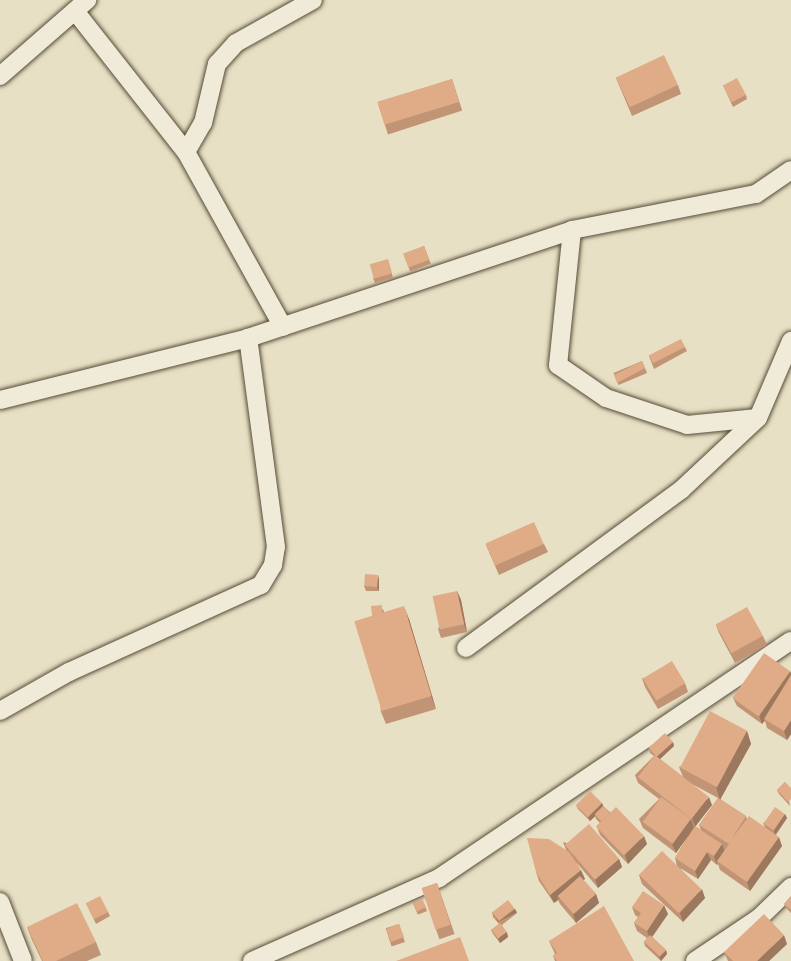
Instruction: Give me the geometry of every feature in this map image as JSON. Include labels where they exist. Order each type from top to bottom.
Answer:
[{"type":"street","points":[[186,152],[203,123],[217,64],[236,43],[313,0]]},
{"type":"street","points":[[0,76],[81,6],[186,152],[283,327]]},
{"type":"street","points":[[0,400],[248,338],[572,230],[756,194],[791,170]]},
{"type":"street","points":[[572,230],[558,365],[606,398],[687,425],[758,418]]},
{"type":"street","points":[[0,711],[69,672],[261,585],[267,575],[276,547],[248,338]]},
{"type":"street","points":[[466,648],[681,490],[758,418],[791,341]]},
{"type":"street","points":[[252,961],[439,878],[791,640]]},
{"type":"street","points":[[695,961],[759,918],[791,887]]},
{"type":"street","points":[[0,902],[23,961]]},
{"type":"building","points":[[664,55],[678,85],[630,107],[616,77]]},
{"type":"building","points":[[737,78],[746,95],[732,102],[723,86]]},
{"type":"building","points":[[452,79],[459,102],[384,125],[377,102]]},
{"type":"building","points":[[424,246],[429,260],[408,268],[403,254]]},
{"type":"building","points":[[388,259],[392,273],[374,279],[370,264]]},
{"type":"building","points":[[681,339],[685,347],[653,363],[649,355]]},
{"type":"building","points":[[642,361],[645,368],[617,383],[614,375]]},
{"type":"building","points":[[534,522],[544,544],[495,565],[486,544]]},
{"type":"building","points":[[365,574],[378,575],[377,587],[364,586]]},
{"type":"building","points":[[457,591],[464,624],[440,629],[433,596]]},
{"type":"building","points":[[382,605],[382,613],[372,616],[371,606]]},
{"type":"building","points":[[404,606],[431,696],[382,711],[354,621]]},
{"type":"building","points":[[747,607],[763,636],[732,653],[716,624]]},
{"type":"building","points":[[764,653],[790,671],[759,716],[732,698]]},
{"type":"building","points":[[672,661],[685,683],[656,701],[643,679]]},
{"type":"building","points":[[791,675],[791,720],[784,731],[764,719]]},
{"type":"building","points":[[710,711],[747,731],[717,787],[680,768]]},
{"type":"building","points":[[665,733],[673,742],[657,757],[649,748]]},
{"type":"building","points":[[655,755],[709,797],[691,819],[638,777]]},
{"type":"building","points":[[785,782],[791,788],[791,799],[788,802],[777,790]]},
{"type":"building","points":[[590,791],[602,803],[588,817],[576,805]]},
{"type":"building","points":[[661,797],[691,819],[673,844],[643,822]]},
{"type":"building","points":[[718,798],[746,816],[731,840],[749,816],[779,837],[747,882],[717,861],[729,844],[699,825]]},
{"type":"building","points":[[603,806],[610,813],[602,822],[595,814]]},
{"type":"building","points":[[616,807],[644,836],[624,855],[596,826]]},
{"type":"building","points":[[775,807],[785,814],[773,830],[764,823]]},
{"type":"building","points":[[589,824],[619,859],[595,880],[565,845]]},
{"type":"building","points":[[695,826],[722,844],[714,856],[707,852],[695,871],[675,858]]},
{"type":"building","points":[[527,838],[549,839],[569,852],[581,870],[550,895],[536,872]]},
{"type":"building","points":[[662,851],[702,889],[679,913],[639,875]]},
{"type":"building","points":[[580,876],[596,894],[574,914],[558,896]]},
{"type":"building","points":[[437,883],[451,925],[435,930],[422,888]]},
{"type":"building","points":[[643,891],[664,905],[647,931],[634,923],[641,913],[632,907]]},
{"type":"building","points":[[100,896],[108,912],[94,919],[86,903]]},
{"type":"building","points":[[791,896],[791,910],[784,904]]},
{"type":"building","points":[[422,899],[426,907],[417,912],[413,904]]},
{"type":"building","points":[[508,900],[515,909],[499,921],[492,912]]},
{"type":"building","points":[[77,903],[96,942],[56,961],[43,961],[27,927]]},
{"type":"building","points":[[604,906],[634,961],[557,961],[553,956],[557,953],[549,941]]},
{"type":"building","points":[[764,914],[784,935],[757,961],[733,961],[724,952]]},
{"type":"building","points":[[500,923],[507,932],[498,938],[491,930]]},
{"type":"building","points":[[399,924],[404,937],[391,942],[386,929]]},
{"type":"building","points":[[650,935],[666,950],[660,957],[644,942]]},
{"type":"building","points":[[460,937],[469,961],[396,961]]}]
